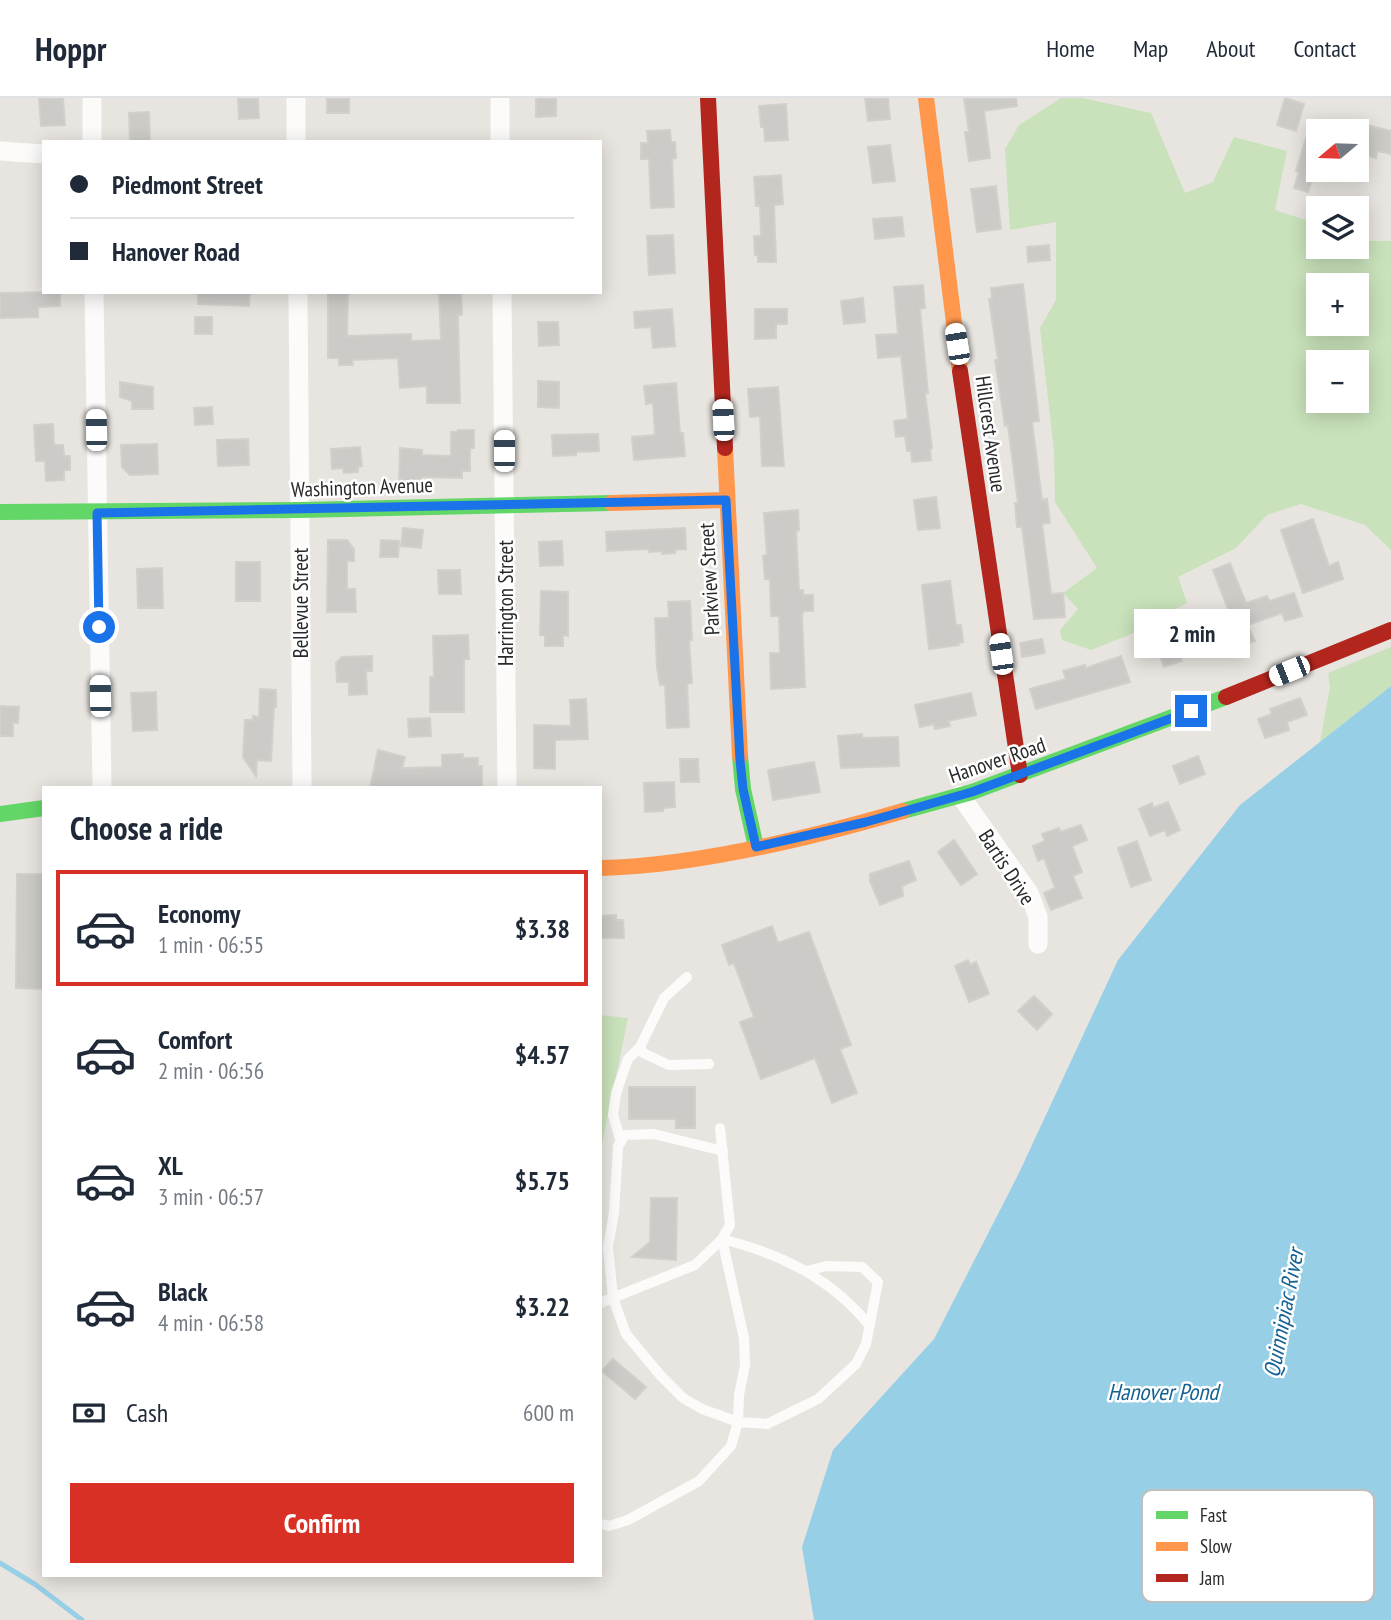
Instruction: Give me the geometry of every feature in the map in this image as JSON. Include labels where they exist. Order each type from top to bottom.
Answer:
[{"type":"street","points":[[92,98],[92,140]]},
{"type":"street","points":[[296,98],[296,140]]},
{"type":"street","points":[[500,98],[500,140]]},
{"type":"street","name":"Parkview Street","points":[[708,98],[740,760],[743,789],[756,847]]},
{"type":"street","name":"Hillcrest Avenue","points":[[926,98],[953,321],[1020,775]]},
{"type":"street","points":[[0,151],[42,154]]},
{"type":"street","points":[[94,294],[102,786]]},
{"type":"street","name":"Bellevue Street","points":[[298,294],[302,786]]},
{"type":"street","name":"Harrington Street","points":[[502,294],[507,786]]},
{"type":"street","name":"Washington Avenue","points":[[0,512],[300,510],[726,500]]},
{"type":"street","name":"Hanover Road","points":[[602,868],[682,862],[756,847],[866,822],[960,795],[1227,697],[1391,630]]},
{"type":"street","name":"Bartis Drive","points":[[960,795],[1029,893],[1038,917],[1038,944]]},
{"type":"street","points":[[0,814],[42,808]]},
{"type":"lane","points":[[621,1142],[613,1115],[614,1103],[628,1059],[640,1047],[664,998],[687,978]]},
{"type":"lane","points":[[640,1047],[643,1053],[669,1065],[709,1064]]},
{"type":"lane","points":[[602,1302],[695,1265],[722,1239],[730,1226],[720,1128]]},
{"type":"lane","points":[[723,1151],[654,1135],[625,1135],[618,1146],[614,1213],[608,1247],[613,1298],[626,1334],[676,1391],[702,1409],[738,1422],[767,1423],[818,1399],[856,1364],[866,1344],[878,1282],[862,1268],[842,1265],[807,1271]]},
{"type":"lane","points":[[722,1239],[778,1256],[807,1271],[851,1302],[870,1326]]},
{"type":"lane","points":[[602,1524],[609,1526],[628,1520],[699,1481],[731,1446],[738,1422],[739,1395],[745,1365],[744,1338],[722,1239]]},
{"type":"green space","points":[[1061,98],[1082,98],[1151,113],[1185,193],[1213,182],[1234,137],[1287,151],[1275,210],[1306,220],[1306,259],[1369,259],[1369,241],[1391,241],[1391,550],[1365,525],[1301,504],[1267,515],[1236,548],[1178,577],[1187,603],[1129,635],[1091,650],[1062,640],[1060,630],[1078,609],[1063,593],[1097,568],[1055,502],[1054,451],[1040,328],[1056,300],[1056,222],[1010,230],[1005,149],[1019,125]]},
{"type":"green space","points":[[1391,647],[1391,686],[1320,742],[1330,687],[1328,673]]},
{"type":"green space","points":[[602,1015],[628,1018],[602,1144]]},
{"type":"water","name":"Hanover Pond","points":[[1391,686],[1391,1620],[814,1620],[802,1547],[833,1450],[934,1339],[1019,1173],[1118,960],[1240,805]]},
{"type":"building","points":[[39,98],[63,98],[65,125],[41,126]]},
{"type":"building","points":[[238,98],[258,98],[259,118],[239,119]]},
{"type":"building","points":[[327,98],[349,98],[349,113],[327,113]]},
{"type":"building","points":[[536,98],[556,98],[556,116],[536,117]]},
{"type":"building","points":[[865,98],[888,98],[890,119],[868,121]]},
{"type":"building","points":[[964,98],[1016,98],[1017,106],[984,111],[990,158],[969,161],[965,132],[969,132]]},
{"type":"building","points":[[1285,98],[1304,104],[1296,131],[1277,125]]},
{"type":"building","points":[[786,104],[788,140],[765,141],[759,106]]},
{"type":"building","points":[[149,112],[150,140],[130,140],[129,113]]},
{"type":"building","points":[[1369,126],[1391,131],[1391,154],[1377,151],[1376,158],[1369,156]]},
{"type":"building","points":[[670,130],[671,142],[675,142],[676,158],[672,159],[674,207],[651,208],[649,159],[641,159],[641,143],[648,143],[647,131]]},
{"type":"building","points":[[1306,138],[1306,182],[1311,182],[1308,192],[1294,188],[1299,172],[1296,171]]},
{"type":"building","points":[[890,145],[895,181],[873,183],[868,147]]},
{"type":"building","points":[[781,175],[783,204],[774,205],[776,262],[758,262],[754,236],[761,236],[760,206],[756,206],[754,177]]},
{"type":"building","points":[[996,186],[1001,229],[977,232],[971,189]]},
{"type":"building","points":[[902,217],[904,236],[875,239],[873,219]]},
{"type":"building","points":[[673,235],[675,273],[649,275],[647,236]]},
{"type":"building","points":[[1049,245],[1050,260],[1028,262],[1027,247]]},
{"type":"building","points":[[1023,284],[1039,421],[1032,422],[1042,500],[1047,499],[1050,523],[1042,524],[1051,594],[1063,593],[1065,617],[1034,619],[1022,527],[1017,527],[1015,503],[1018,503],[1008,425],[1005,426],[995,360],[998,360],[989,299],[992,299],[991,288]]},
{"type":"building","points":[[923,285],[925,308],[920,309],[928,393],[925,393],[932,448],[931,460],[912,462],[905,436],[896,437],[894,421],[908,419],[901,356],[878,358],[876,335],[898,334],[894,287]]},
{"type":"building","points":[[0,293],[60,294],[60,306],[38,307],[38,317],[0,318]]},
{"type":"building","points":[[198,294],[250,294],[249,306],[198,304]]},
{"type":"building","points":[[328,294],[348,294],[347,336],[411,334],[411,341],[441,340],[439,294],[461,294],[462,315],[458,315],[460,403],[427,403],[427,386],[400,388],[398,358],[352,360],[353,365],[339,365],[339,358],[328,358]]},
{"type":"building","points":[[863,298],[865,322],[844,324],[841,301]]},
{"type":"building","points":[[672,309],[675,346],[653,348],[651,327],[635,328],[634,312]]},
{"type":"building","points":[[755,309],[787,309],[787,324],[776,324],[776,338],[755,339]]},
{"type":"building","points":[[195,317],[212,317],[212,334],[195,334]]},
{"type":"building","points":[[538,322],[558,322],[559,345],[539,346]]},
{"type":"building","points":[[538,381],[559,382],[559,408],[538,407]]},
{"type":"building","points":[[120,382],[153,387],[153,409],[132,409],[132,401],[120,397]]},
{"type":"building","points":[[676,383],[680,433],[683,433],[685,456],[634,460],[632,437],[655,435],[653,403],[646,404],[644,386]]},
{"type":"building","points":[[778,387],[784,466],[762,466],[760,416],[750,417],[748,389]]},
{"type":"building","points":[[212,407],[213,424],[195,425],[194,408]]},
{"type":"building","points":[[53,424],[54,445],[63,445],[64,456],[70,456],[70,470],[64,470],[64,480],[46,481],[45,461],[36,461],[34,425]]},
{"type":"building","points":[[474,430],[474,448],[470,448],[470,471],[462,471],[462,478],[421,477],[421,487],[399,486],[400,448],[422,450],[422,455],[451,456],[451,432]]},
{"type":"building","points":[[598,434],[599,451],[553,456],[552,435]]},
{"type":"building","points":[[248,439],[249,465],[218,466],[217,440]]},
{"type":"building","points":[[157,444],[158,474],[130,475],[122,467],[121,445]]},
{"type":"building","points":[[360,447],[362,466],[358,467],[358,472],[344,473],[343,468],[332,469],[331,449]]},
{"type":"building","points":[[936,497],[940,528],[918,530],[914,500]]},
{"type":"building","points":[[798,510],[799,530],[796,531],[799,590],[803,590],[803,595],[813,595],[813,611],[804,611],[802,615],[805,687],[771,689],[770,653],[780,653],[779,616],[771,616],[770,579],[765,579],[763,556],[767,555],[764,513]]},
{"type":"building","points":[[1313,519],[1329,566],[1338,562],[1343,579],[1303,593],[1281,530]]},
{"type":"building","points":[[403,528],[423,530],[421,548],[401,546]]},
{"type":"building","points":[[685,528],[686,549],[675,550],[675,553],[649,552],[649,549],[607,551],[606,532]]},
{"type":"building","points":[[328,540],[347,540],[354,549],[354,561],[347,561],[347,589],[355,589],[356,612],[327,612]]},
{"type":"building","points":[[381,540],[399,541],[398,557],[380,557]]},
{"type":"building","points":[[562,541],[563,565],[540,566],[539,542]]},
{"type":"building","points":[[236,562],[260,562],[260,601],[236,601]]},
{"type":"building","points":[[1230,563],[1246,603],[1267,596],[1269,601],[1294,593],[1302,616],[1285,621],[1282,613],[1248,625],[1255,641],[1232,649],[1221,621],[1231,617],[1213,570]]},
{"type":"building","points":[[162,568],[163,608],[138,608],[137,569]]},
{"type":"building","points":[[438,570],[460,570],[461,594],[439,594]]},
{"type":"building","points":[[950,581],[956,625],[961,625],[963,642],[958,643],[959,645],[929,649],[922,585]]},
{"type":"building","points":[[541,591],[568,592],[568,636],[563,635],[563,646],[545,646],[545,635],[540,635]]},
{"type":"building","points":[[690,601],[692,683],[687,684],[689,727],[667,728],[665,685],[660,685],[657,668],[655,618],[669,618],[668,602]]},
{"type":"building","points":[[468,635],[469,659],[464,659],[464,712],[430,712],[430,677],[434,677],[433,636]]},
{"type":"building","points":[[1042,639],[1045,653],[1022,657],[1020,643]]},
{"type":"building","points":[[1174,639],[1182,661],[1164,667],[1156,646]]},
{"type":"building","points":[[372,656],[372,671],[366,671],[367,694],[349,695],[349,682],[337,682],[336,663],[342,657]]},
{"type":"building","points":[[1121,656],[1130,682],[1036,709],[1030,689],[1066,679],[1063,671],[1085,665],[1086,668]]},
{"type":"building","points":[[260,689],[276,690],[276,707],[271,761],[257,760],[256,776],[243,757],[245,720],[253,720],[253,716],[259,717]]},
{"type":"building","points":[[156,692],[157,730],[133,731],[131,693]]},
{"type":"building","points":[[971,693],[976,715],[948,721],[950,726],[935,729],[934,724],[920,727],[915,705]]},
{"type":"building","points":[[1300,698],[1307,715],[1287,722],[1289,730],[1265,738],[1258,719],[1272,714],[1270,709]]},
{"type":"building","points":[[586,699],[588,739],[555,740],[555,769],[534,768],[534,725],[571,726],[570,700]]},
{"type":"building","points":[[0,706],[19,707],[18,723],[13,723],[13,736],[0,736]]},
{"type":"building","points":[[430,718],[431,736],[409,737],[408,719]]},
{"type":"building","points":[[862,734],[862,738],[898,737],[899,766],[841,768],[838,736]]},
{"type":"building","points":[[378,750],[405,757],[402,768],[442,767],[442,755],[463,754],[463,758],[478,758],[478,766],[482,766],[482,786],[370,786]]},
{"type":"building","points":[[1198,756],[1205,774],[1180,784],[1173,766]]},
{"type":"building","points":[[680,759],[698,759],[699,782],[681,782]]},
{"type":"building","points":[[814,762],[820,792],[773,800],[768,770]]},
{"type":"building","points":[[674,782],[675,807],[645,812],[644,783]]},
{"type":"building","points":[[1168,802],[1180,830],[1167,836],[1165,830],[1150,836],[1139,809],[1152,803],[1153,808]]},
{"type":"building","points":[[1081,825],[1087,840],[1072,846],[1082,872],[1073,876],[1082,898],[1051,910],[1044,893],[1055,888],[1044,858],[1038,861],[1033,846],[1045,841],[1042,834]]},
{"type":"building","points":[[954,840],[977,874],[961,885],[938,852]]},
{"type":"building","points":[[1137,841],[1151,880],[1131,887],[1118,848]]},
{"type":"building","points":[[909,861],[916,880],[902,886],[903,896],[880,905],[870,881],[870,874]]},
{"type":"building","points":[[17,874],[42,874],[42,989],[16,988]]},
{"type":"building","points":[[616,915],[616,920],[623,920],[624,938],[602,938],[602,916]]},
{"type":"building","points":[[772,926],[778,943],[809,932],[851,1045],[840,1049],[857,1093],[832,1103],[815,1058],[761,1079],[740,1022],[754,1017],[734,963],[729,965],[722,945]]},
{"type":"building","points":[[968,960],[970,965],[976,962],[989,994],[969,1002],[955,966]]},
{"type":"building","points":[[1034,996],[1052,1014],[1037,1030],[1018,1011]]},
{"type":"building","points":[[629,1087],[695,1087],[695,1128],[676,1128],[676,1119],[629,1119]]},
{"type":"building","points":[[651,1198],[677,1198],[676,1260],[632,1257],[650,1242]]},
{"type":"building","points":[[613,1359],[646,1387],[635,1399],[602,1371]]},
{"type":"waterway","points":[[0,1563],[36,1585],[82,1620]]},
{"type":"traffic: fast","points":[[0,512],[300,510],[611,503]]},
{"type":"traffic: fast","points":[[903,811],[972,792],[1226,697]]},
{"type":"traffic: fast","points":[[740,756],[743,789],[756,847]]},
{"type":"traffic: fast","points":[[0,814],[42,808]]},
{"type":"traffic: slow","points":[[926,98],[960,371]]},
{"type":"traffic: slow","points":[[725,448],[740,756]]},
{"type":"traffic: slow","points":[[611,503],[726,500]]},
{"type":"traffic: slow","points":[[602,868],[675,862],[753,849],[903,811]]},
{"type":"traffic: jam","points":[[708,98],[725,448]]},
{"type":"traffic: jam","points":[[960,371],[1020,775]]},
{"type":"traffic: jam","points":[[1226,697],[1391,630]]},
{"type":"route","points":[[99,627],[97,513],[726,500],[740,760],[743,789],[756,847],[866,822],[972,792],[1191,711]]},
{"type":"water label","name":"Quinnipiac River","points":[[1283,1313]]}]
